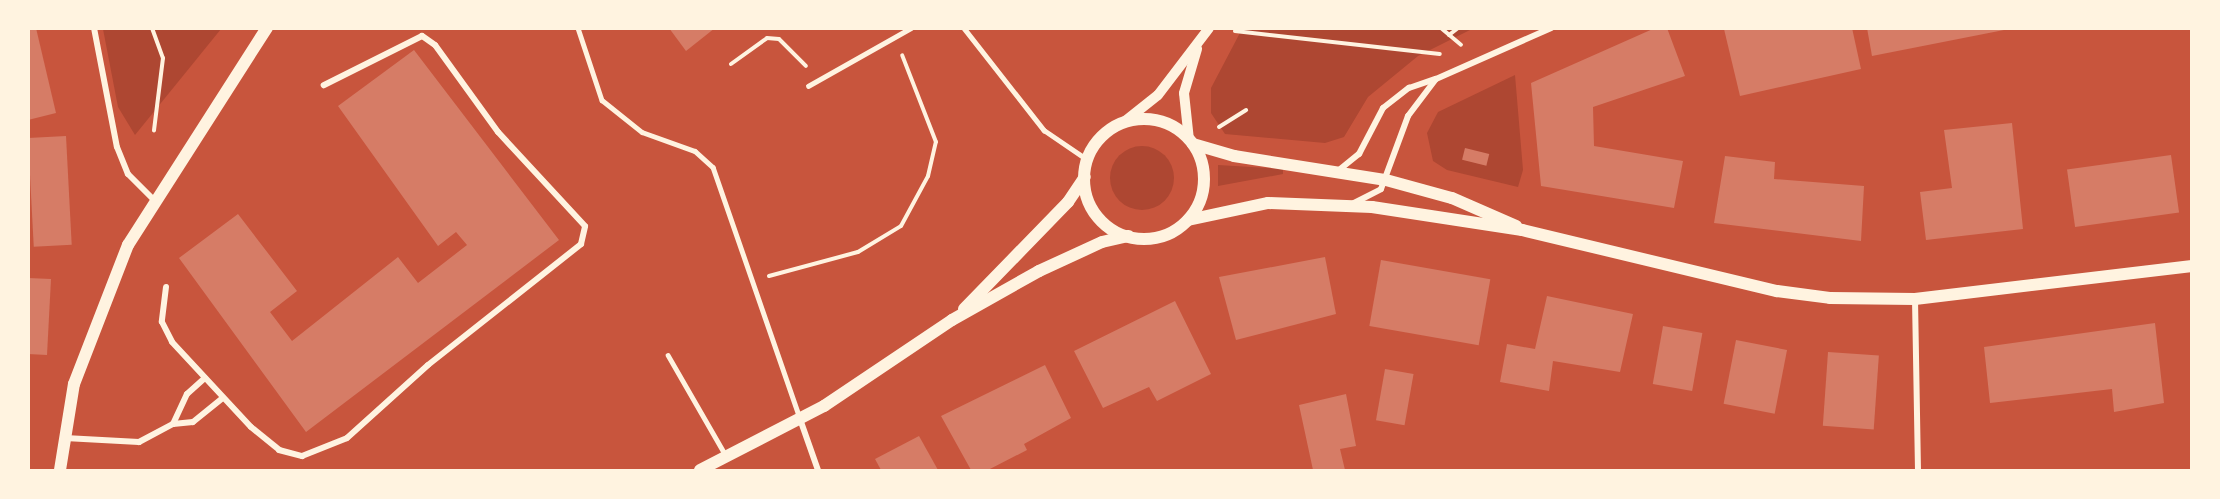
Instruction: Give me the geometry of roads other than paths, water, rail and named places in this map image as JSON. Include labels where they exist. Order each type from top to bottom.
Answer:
[{"type":"main road","points":[[60,471],[74,384],[102,304],[153,199],[267,28]]},
{"type":"main road","points":[[952,321],[1068,202],[1085,177],[1088,160],[1095,144],[1124,123],[1162,121],[1191,142],[1234,156],[1339,170],[1386,180],[1452,198],[1522,230]]},
{"type":"main road","points":[[1188,220],[1203,191],[1204,175],[1191,142]]},
{"type":"main road","points":[[1085,177],[1096,214],[1128,236]]},
{"type":"main road","points":[[700,471],[800,419],[952,321],[1081,250],[1128,236],[1160,237],[1188,220],[1268,203],[1348,204],[1522,230],[1777,291],[1915,300],[2192,266]]},
{"type":"street","points":[[94,28],[117,147],[128,174],[153,199]]},
{"type":"street","points":[[1124,123],[1158,95],[1209,28]]},
{"type":"street","points":[[1339,170],[1359,153],[1383,108],[1409,88],[1436,79],[1551,28]]},
{"type":"street","points":[[166,287],[162,322],[205,378],[279,450],[302,456],[320,453],[347,438],[428,365],[581,244],[585,226],[498,132],[435,45],[422,36],[324,85]]},
{"type":"street","points":[[1191,142],[1184,93],[1201,41]]},
{"type":"street","points":[[1348,204],[1372,197],[1386,180],[1408,116],[1436,79]]},
{"type":"street","points":[[1915,300],[1918,471]]},
{"type":"street","points":[[172,424],[187,394],[205,378]]},
{"type":"street","points":[[64,438],[127,444],[172,424],[193,422],[223,398]]},
{"type":"street","points":[[800,419],[818,471]]},
{"type":"lane","points":[[578,28],[602,100],[642,132],[695,151],[713,167],[800,419]]},
{"type":"lane","points":[[808,86],[911,28]]},
{"type":"lane","points":[[964,28],[1044,130],[1088,160]]},
{"type":"lane","points":[[668,355],[726,456]]}]
